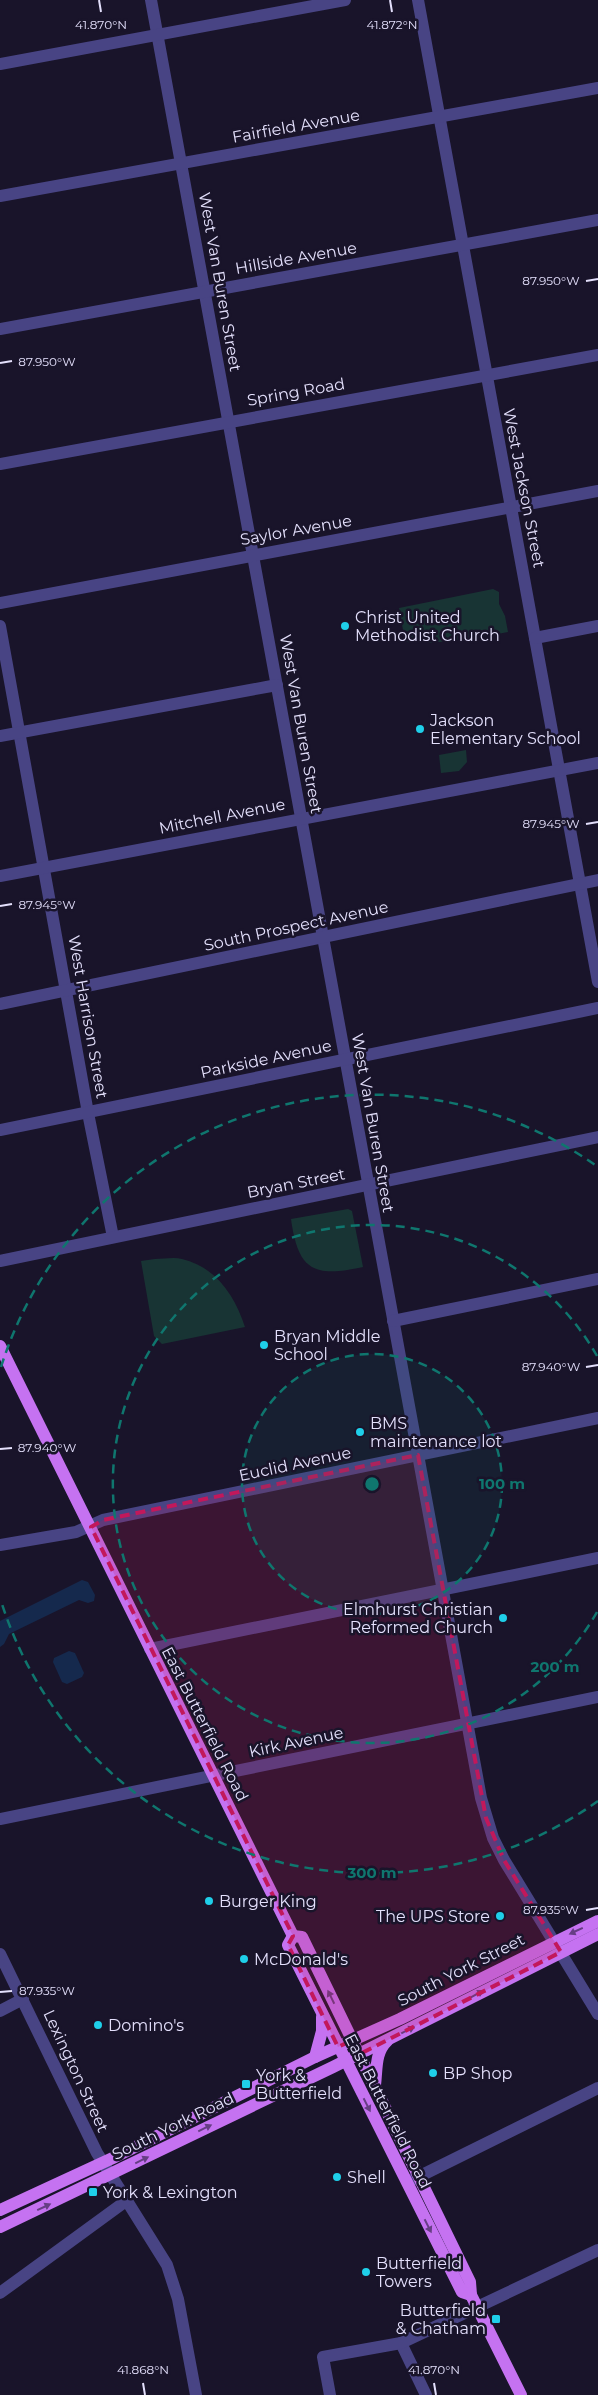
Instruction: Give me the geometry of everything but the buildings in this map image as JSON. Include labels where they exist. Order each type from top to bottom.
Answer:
[{"type":"main road","name":"East Butterfield Road","points":[[0,1346],[293,1936]]},
{"type":"main road","name":"South York Street","points":[[360,2054],[557,1946],[598,1921]]},
{"type":"main road","name":"South York Street","points":[[338,2047],[557,1946],[598,1934]]},
{"type":"main road","name":"East Butterfield Road","points":[[293,1936],[288,1945],[344,2061],[462,2292],[471,2295]]},
{"type":"main road","name":"East Butterfield Road","points":[[293,1936],[302,1936],[420,2176],[470,2282],[471,2295],[521,2395]]},
{"type":"main road","points":[[315,2056],[322,2031],[322,2014]]},
{"type":"main road","points":[[375,2085],[381,2046],[388,2040]]},
{"type":"main road","name":"South York Road","points":[[0,2210],[102,2162],[315,2056],[338,2047]]},
{"type":"main road","name":"South York Road","points":[[0,2227],[110,2176],[360,2054]]},
{"type":"street","name":"West Van Buren Street","points":[[151,0],[481,1798],[493,1838],[504,1860],[598,2014]]},
{"type":"street","points":[[0,64],[345,0]]},
{"type":"street","name":"West Jackson Street","points":[[418,0],[441,117],[486,374],[598,982]]},
{"type":"street","name":"Fairfield Avenue","points":[[0,196],[598,88]]},
{"type":"street","name":"Hillside Avenue","points":[[0,329],[204,290],[598,220]]},
{"type":"street","name":"Spring Road","points":[[0,464],[598,354]]},
{"type":"street","name":"Saylor Avenue","points":[[0,603],[253,554],[598,491]]},
{"type":"street","name":"West Harrison Street","points":[[0,626],[88,1113],[113,1237]]},
{"type":"street","points":[[535,638],[598,626]]},
{"type":"street","points":[[0,736],[277,685]]},
{"type":"street","name":"Mitchell Avenue","points":[[0,876],[598,763]]},
{"type":"street","name":"South Prospect Avenue","points":[[0,1004],[598,880]]},
{"type":"street","name":"Parkside Avenue","points":[[0,1130],[598,1008]]},
{"type":"street","name":"Bryan Street","points":[[0,1261],[598,1138]]},
{"type":"street","points":[[393,1321],[598,1279]]},
{"type":"street","name":"Euclid Avenue","points":[[0,1545],[76,1532],[103,1520],[598,1418]]},
{"type":"street","points":[[150,1650],[598,1558]]},
{"type":"street","name":"Kirk Avenue","points":[[0,1819],[467,1724],[597,1701]]},
{"type":"street","name":"Lexington Street","points":[[0,1954],[102,2162],[153,2241],[171,2276],[178,2299],[196,2395]]},
{"type":"street","points":[[0,2011],[23,1999]]},
{"type":"street","points":[[406,2183],[598,2088]]},
{"type":"street","points":[[0,2293],[126,2201]]},
{"type":"street","points":[[330,2395],[323,2357],[401,2343],[598,2250]]},
{"type":"street","points":[[401,2343],[426,2395]]},
{"type":"highlighted area","points":[[418,1455],[486,1818],[504,1860],[561,1952],[360,2054],[353,2040],[338,2047],[288,1945],[293,1936],[91,1527],[103,1520]]},
{"type":"green space","points":[[493,589],[499,592],[499,604],[505,616],[508,632],[438,642],[412,643],[405,641],[399,608]]},
{"type":"green space","points":[[466,750],[467,762],[459,771],[441,773],[439,755]]},
{"type":"green space","points":[[348,1209],[352,1211],[363,1267],[332,1271],[320,1270],[311,1266],[304,1260],[298,1250],[291,1219]]},
{"type":"green space","points":[[182,1259],[205,1269],[230,1294],[245,1327],[162,1344],[154,1336],[141,1261]]},
{"type":"water","points":[[82,1580],[88,1582],[95,1595],[94,1601],[88,1603],[79,1600],[9,1634],[4,1644],[0,1647],[0,1621]]},
{"type":"water","points":[[69,1651],[75,1653],[84,1673],[82,1677],[67,1684],[62,1682],[53,1662],[54,1658]]},
{"type":"place","name":"Christ United Methodist Church","points":[[345,626]]},
{"type":"place","name":"Jackson Elementary School","points":[[420,729]]},
{"type":"place","name":"Bryan Middle School","points":[[264,1345]]},
{"type":"place","name":"BMS maintenance lot","points":[[360,1432]]},
{"type":"place","name":"Elmhurst Christian Reformed Church","points":[[503,1618]]},
{"type":"place","name":"Burger King","points":[[209,1901]]},
{"type":"place","name":"The UPS Store","points":[[500,1916]]},
{"type":"place","name":"McDonald's","points":[[244,1959]]},
{"type":"place","name":"Domino's","points":[[98,2025]]},
{"type":"place","name":"BP Shop","points":[[433,2073]]},
{"type":"place","name":"York & Butterfield","points":[[246,2084]]},
{"type":"place","name":"Shell","points":[[337,2177]]},
{"type":"place","name":"York & Lexington","points":[[93,2192]]},
{"type":"place","name":"Butterfield Towers","points":[[366,2272]]},
{"type":"place","name":"Butterfield & Chatham","points":[[496,2319]]}]
